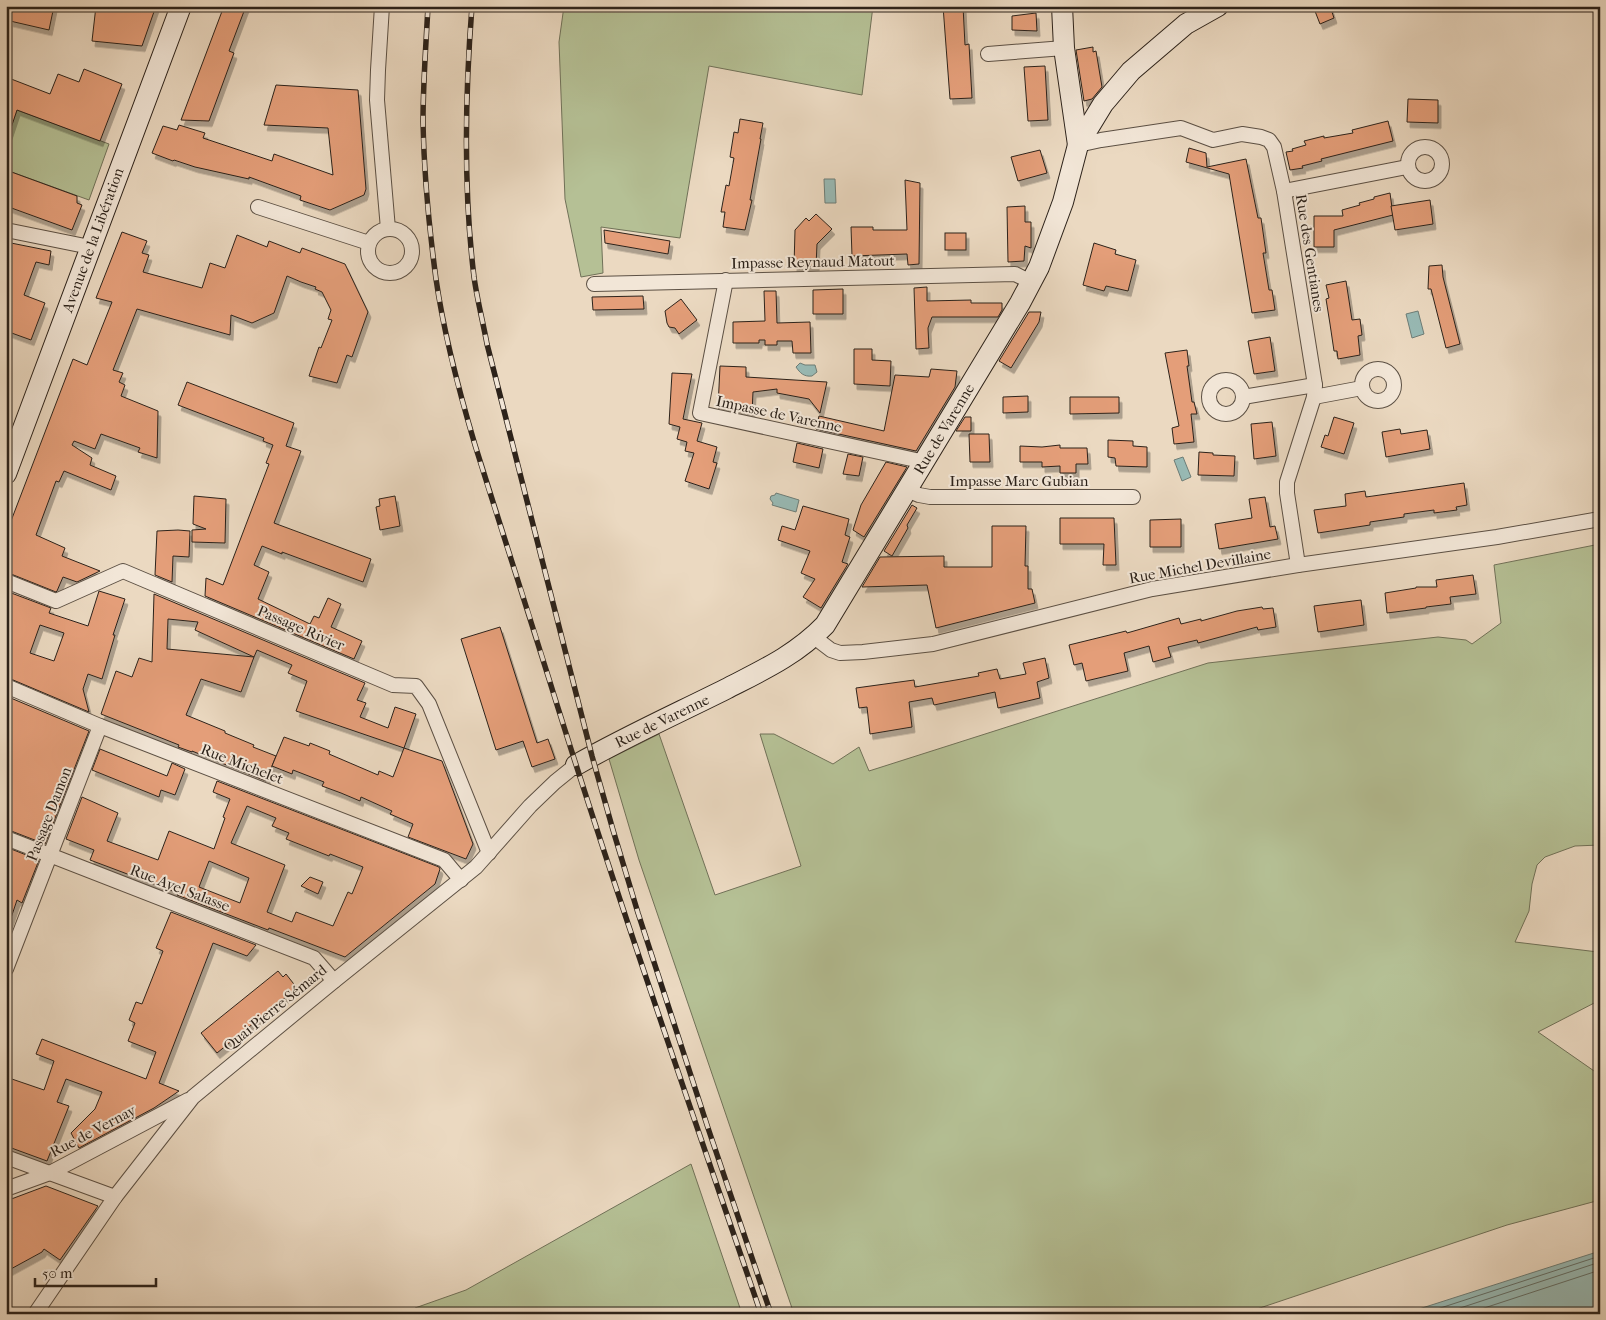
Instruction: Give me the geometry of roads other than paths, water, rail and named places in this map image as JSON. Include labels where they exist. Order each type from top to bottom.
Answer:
[{"type":"street","name":"Avenue de la Libération","points":[[6,474],[181,6]]},
{"type":"street","points":[[382,6],[377,100],[388,229]]},
{"type":"street","points":[[1062,6],[1064,48],[1078,145]]},
{"type":"street","name":"Rue de Varenne","points":[[576,765],[776,664],[814,637],[826,625],[925,462],[1039,267],[1063,202],[1078,145],[1103,104],[1131,71],[1186,24],[1218,6]]},
{"type":"street","points":[[988,54],[1064,48]]},
{"type":"street","name":"Rue des Gentianes","points":[[1078,145],[1181,128],[1213,140],[1242,134],[1261,137],[1269,140],[1274,147],[1284,192],[1314,391],[1287,482],[1286,494],[1298,565]]},
{"type":"street","points":[[1284,192],[1407,166]]},
{"type":"street","points":[[258,207],[369,243]]},
{"type":"street","points":[[388,229],[404,234],[409,240],[412,249],[408,265],[393,273],[385,273],[378,270],[368,258],[367,250],[369,243],[376,233],[388,229]]},
{"type":"street","points":[[6,230],[90,246]]},
{"type":"street","name":"Impasse Reynaud Matout","points":[[594,284],[1015,274],[1031,282]]},
{"type":"street","name":"Impasse de Varenne","points":[[726,280],[700,413],[925,462]]},
{"type":"street","points":[[1243,397],[1362,388]]},
{"type":"street","name":"Impasse Marc Gubian","points":[[907,490],[930,497],[1133,497]]},
{"type":"street","name":"Rue Michel Devillaine","points":[[814,637],[831,650],[840,653],[933,644],[1152,590],[1298,565],[1497,537],[1600,518]]},
{"type":"street","name":"Passage Rivier","points":[[6,581],[56,601],[123,571],[393,685],[416,686],[429,704],[489,853]]},
{"type":"street","name":"Rue Michelet","points":[[6,686],[100,726],[444,860],[460,880]]},
{"type":"street","name":"Passage Damon","points":[[6,969],[100,726]]},
{"type":"street","name":"Quai Pierre Sémard","points":[[35,1314],[115,1197],[193,1097],[476,867],[530,806],[576,765]]},
{"type":"street","name":"Rue Ayel Salasse","points":[[6,838],[314,958],[334,981]]},
{"type":"street","name":"Rue de Vernay","points":[[6,1189],[50,1173],[193,1097]]},
{"type":"street","points":[[6,1157],[115,1197]]},
{"type":"water","points":[[824,179],[835,179],[836,203],[825,203]]},
{"type":"water","points":[[1418,311],[1424,334],[1412,338],[1406,314]]},
{"type":"water","points":[[800,363],[815,365],[817,372],[812,376],[804,375],[796,367]]},
{"type":"water","points":[[1183,457],[1191,477],[1182,481],[1174,460]]},
{"type":"water","points":[[776,493],[799,500],[796,512],[772,505],[771,496]]},
{"type":"water","points":[[1600,1251],[1600,1314],[1417,1314],[1419,1309]]},
{"type":"railway","points":[[428,6],[423,122],[427,200],[439,300],[458,384],[484,474],[574,759],[761,1314]]},
{"type":"railway","points":[[472,6],[466,142],[468,209],[474,277],[487,344],[592,756],[613,830],[708,1128],[771,1314]]}]
